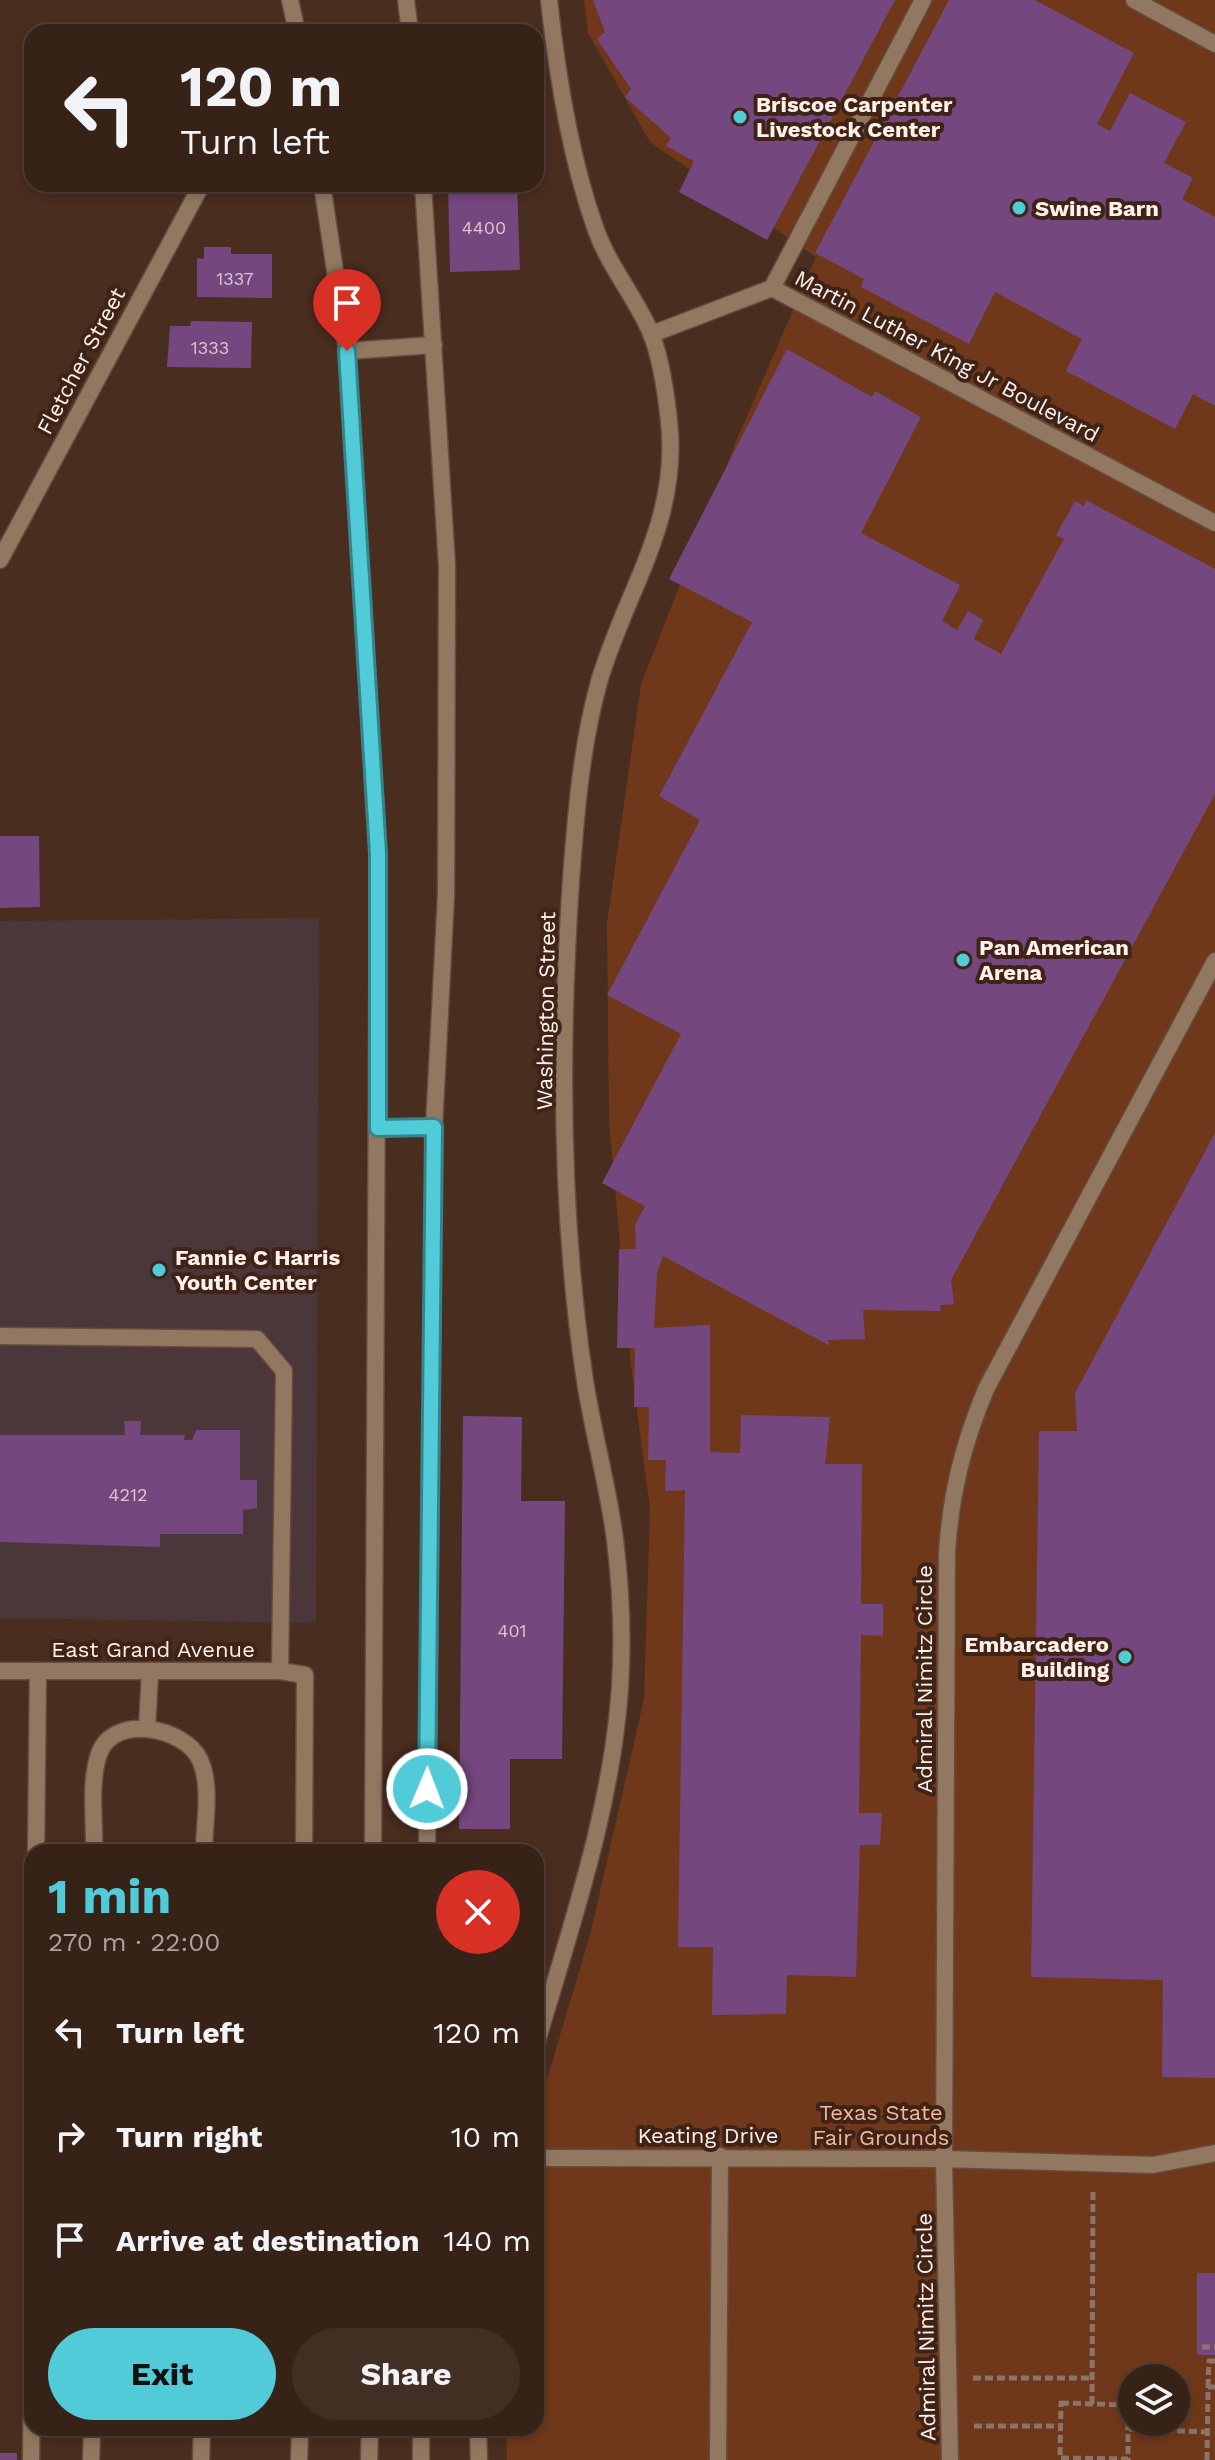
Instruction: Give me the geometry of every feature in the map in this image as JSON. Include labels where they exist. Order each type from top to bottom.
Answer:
[{"type":"street","points":[[290,0],[295,24]]},
{"type":"street","points":[[406,0],[409,24]]},
{"type":"street","name":"Washington Street","points":[[544,2016],[604,1796],[613,1754],[620,1684],[621,1603],[615,1536],[584,1374],[570,1257],[566,1027],[571,884],[581,766],[599,683],[625,608],[662,524],[672,476],[669,420],[652,334],[595,230],[563,100],[549,0]]},
{"type":"street","points":[[772,288],[923,0]]},
{"type":"street","points":[[1134,0],[1215,44]]},
{"type":"street","name":"Fletcher Street","points":[[0,560],[198,192]]},
{"type":"street","points":[[323,192],[347,351],[378,854],[373,1844]]},
{"type":"street","points":[[424,192],[447,566],[446,895],[434,1127],[427,1844]]},
{"type":"street","name":"Martin Luther King Jr Boulevard","points":[[652,334],[772,288],[1215,523]]},
{"type":"street","points":[[347,351],[434,345]]},
{"type":"street","name":"Admiral Nimitz Circle","points":[[950,2460],[944,2159],[947,1552],[951,1495],[965,1438],[986,1389],[1215,961]]},
{"type":"street","points":[[378,1128],[434,1127]]},
{"type":"street","points":[[0,1336],[257,1339],[275,1360],[284,1371],[280,1671]]},
{"type":"street","name":"East Grand Avenue","points":[[0,1671],[280,1671],[305,1675],[304,1844]]},
{"type":"street","points":[[36,1844],[38,1671]]},
{"type":"street","points":[[147,1728],[150,1673]]},
{"type":"street","points":[[94,1844],[95,1780],[99,1751],[118,1733],[147,1728],[180,1739],[200,1759],[205,1784],[204,1844]]},
{"type":"street","name":"Keating Drive","points":[[544,2158],[720,2156],[1153,2165],[1215,2153]]},
{"type":"street","points":[[718,2460],[720,2156]]},
{"type":"street","points":[[31,2436],[31,2460]]},
{"type":"street","points":[[91,2460],[92,2436]]},
{"type":"street","points":[[201,2460],[202,2436]]},
{"type":"street","points":[[299,2460],[300,2436]]},
{"type":"street","points":[[369,2460],[370,2436]]},
{"type":"street","points":[[421,2436],[421,2460]]},
{"type":"street","points":[[478,2436],[479,2460]]},
{"type":"path","points":[[1092,2404],[1093,2164]]},
{"type":"path","points":[[1202,2347],[1215,2347]]},
{"type":"path","points":[[1207,2460],[1212,2387],[1209,2361],[1215,2361]]},
{"type":"path","points":[[950,2378],[1092,2378]]},
{"type":"path","points":[[1118,2405],[1061,2403],[1060,2458],[1128,2459],[1129,2436]]},
{"type":"path","points":[[951,2426],[1061,2426]]},
{"type":"path","points":[[1190,2431],[1208,2432]]},
{"type":"shaded area","name":"Fannie C Harris Youth Center","points":[[319,918],[316,1623],[0,1618],[0,921]]},
{"type":"green space","name":"Texas State Fair Grounds","points":[[584,0],[1215,0],[1215,2460],[507,2460],[506,2436],[544,2436],[544,2089],[590,1935],[644,1699],[650,1509],[631,1366],[609,1121],[607,924],[641,684],[735,444],[816,257],[650,142],[588,33]]},
{"type":"building","name":"Briscoe Carpenter Livestock Center","points":[[593,0],[895,0],[767,240],[679,192],[694,161],[666,146],[671,138],[625,97],[631,89],[597,39],[605,32]]},
{"type":"building","name":"Swine Barn","points":[[949,0],[1035,0],[1134,53],[1097,124],[1110,131],[1130,93],[1186,122],[1164,163],[1193,178],[1182,199],[1215,217],[1215,406],[1193,394],[1175,429],[1066,371],[1082,339],[995,292],[969,344],[861,287],[864,279],[815,253]]},
{"type":"building","points":[[448,192],[517,192],[520,270],[450,272]]},
{"type":"building","points":[[204,247],[231,247],[231,254],[272,254],[272,298],[197,297],[197,258],[204,259]]},
{"type":"building","points":[[191,321],[252,322],[251,368],[167,367],[170,326],[190,326]]},
{"type":"building","points":[[787,349],[872,397],[875,391],[921,417],[861,533],[960,585],[942,621],[957,630],[968,611],[983,620],[974,639],[1001,654],[1064,539],[1056,535],[1075,501],[1084,506],[1086,500],[1215,569],[1215,794],[951,1280],[954,1304],[940,1305],[941,1311],[863,1310],[865,1339],[828,1340],[830,1346],[663,1256],[657,1273],[654,1328],[710,1325],[710,1452],[740,1453],[741,1415],[830,1417],[825,1464],[862,1464],[861,1604],[883,1604],[883,1636],[861,1635],[859,1813],[882,1813],[880,1845],[860,1845],[856,1977],[787,1975],[786,2014],[712,2015],[713,1947],[678,1947],[685,1490],[665,1491],[666,1460],[648,1460],[649,1407],[634,1407],[635,1348],[617,1348],[619,1249],[636,1249],[635,1225],[645,1206],[602,1183],[681,1034],[607,995],[700,820],[659,796],[752,622],[669,579]]},
{"type":"building","points":[[0,836],[39,836],[40,907],[0,908]]},
{"type":"building","name":"Embarcadero Building","points":[[1215,1133],[1215,2078],[1162,2077],[1163,1980],[1031,1977],[1039,1431],[1077,1431],[1075,1393]]},
{"type":"building","points":[[463,1416],[522,1417],[521,1501],[565,1501],[562,1759],[510,1759],[510,1829],[459,1829]]},
{"type":"building","points":[[124,1421],[141,1421],[140,1435],[185,1435],[184,1440],[192,1440],[196,1430],[240,1430],[240,1480],[257,1480],[257,1508],[243,1510],[243,1534],[160,1534],[160,1547],[0,1542],[0,1435],[125,1435]]},
{"type":"building","points":[[1197,2273],[1215,2273],[1215,2355],[1197,2355]]},
{"type":"building","points":[[0,2453],[17,2453],[17,2460],[0,2460]]},
{"type":"place","name":"Briscoe Carpenter Livestock Center","points":[[740,117]]},
{"type":"place","name":"Swine Barn","points":[[1019,208]]},
{"type":"place","name":"Pan American Arena","points":[[963,960]]},
{"type":"place","name":"Fannie C Harris Youth Center","points":[[159,1270]]},
{"type":"place","name":"Embarcadero Building","points":[[1125,1657]]},
{"type":"route","points":[[347,351],[378,854],[378,1128],[434,1127],[427,1789]]}]
